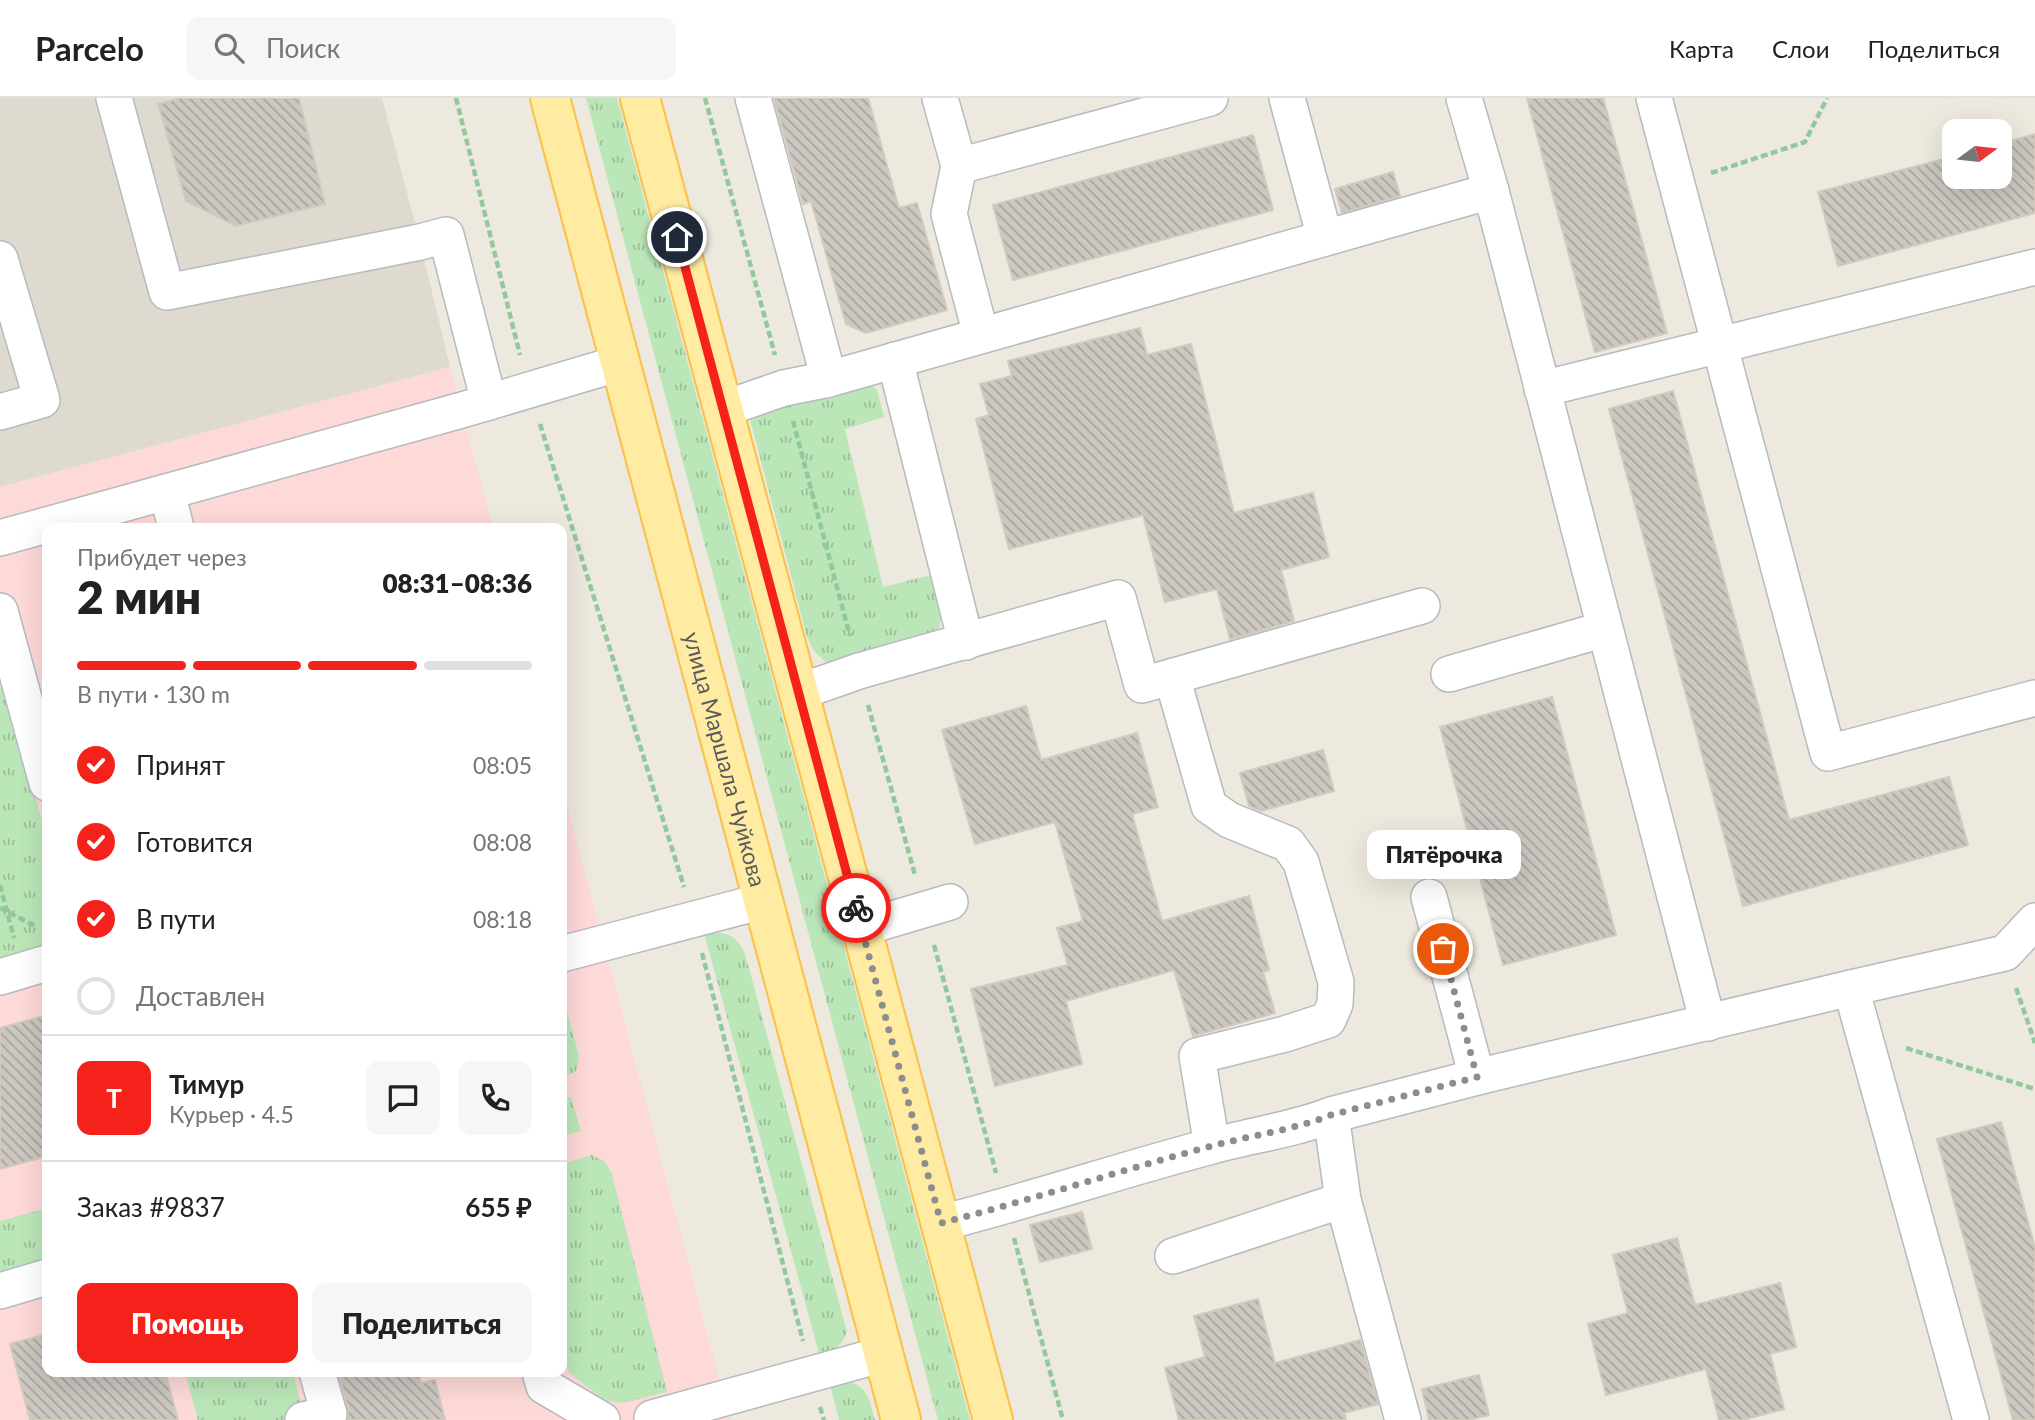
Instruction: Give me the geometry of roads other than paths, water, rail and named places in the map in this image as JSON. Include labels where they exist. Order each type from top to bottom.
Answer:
[{"type":"main road","name":"улица Маршала Чуйкова","points":[[550,98],[901,1420]]},
{"type":"main road","points":[[640,98],[993,1420]]},
{"type":"lane","points":[[114,98],[167,292],[446,236],[489,402]]},
{"type":"lane","points":[[753,98],[829,379]]},
{"type":"lane","points":[[940,98],[959,166],[948,214],[981,335]]},
{"type":"lane","points":[[959,166],[1210,98]]},
{"type":"lane","points":[[1287,98],[1325,238]]},
{"type":"lane","points":[[1464,98],[1709,1023]]},
{"type":"lane","points":[[1654,98],[1828,753],[2035,698]]},
{"type":"lane","points":[[723,409],[784,388],[829,379],[1490,191]]},
{"type":"lane","points":[[0,259],[42,401],[0,412]]},
{"type":"lane","points":[[1542,389],[2035,267]]},
{"type":"lane","points":[[895,360],[966,642]]},
{"type":"lane","points":[[54,523],[620,363]]},
{"type":"lane","points":[[167,492],[175,523]]},
{"type":"lane","points":[[0,538],[42,526]]},
{"type":"lane","points":[[799,692],[859,671],[1118,598],[1142,685],[1422,606]]},
{"type":"lane","points":[[0,611],[42,765]]},
{"type":"lane","points":[[1449,674],[1605,629]]},
{"type":"lane","points":[[1172,677],[1209,806],[1229,820],[1288,844],[1301,862],[1336,982],[1335,1004],[1328,1020],[1285,1034],[1197,1056],[1212,1146]]},
{"type":"lane","points":[[1429,897],[1477,1077]]},
{"type":"lane","points":[[567,953],[763,901]]},
{"type":"lane","points":[[862,928],[937,906]]},
{"type":"lane","points":[[941,1223],[1005,1207],[1212,1146],[1477,1077],[2005,953],[2035,921]]},
{"type":"lane","points":[[1851,988],[1971,1420]]},
{"type":"lane","points":[[1331,1115],[1343,1200],[1404,1420]]},
{"type":"lane","points":[[1173,1256],[1343,1200]]},
{"type":"lane","points":[[0,1291],[42,1278]]},
{"type":"lane","points":[[642,1419],[884,1354]]},
{"type":"lane","points":[[303,1420],[329,1414],[318,1377]]},
{"type":"lane","points":[[541,1377],[544,1386],[602,1420]]},
{"type":"place","name":"Пятёрочка","points":[[1443,949]]}]
